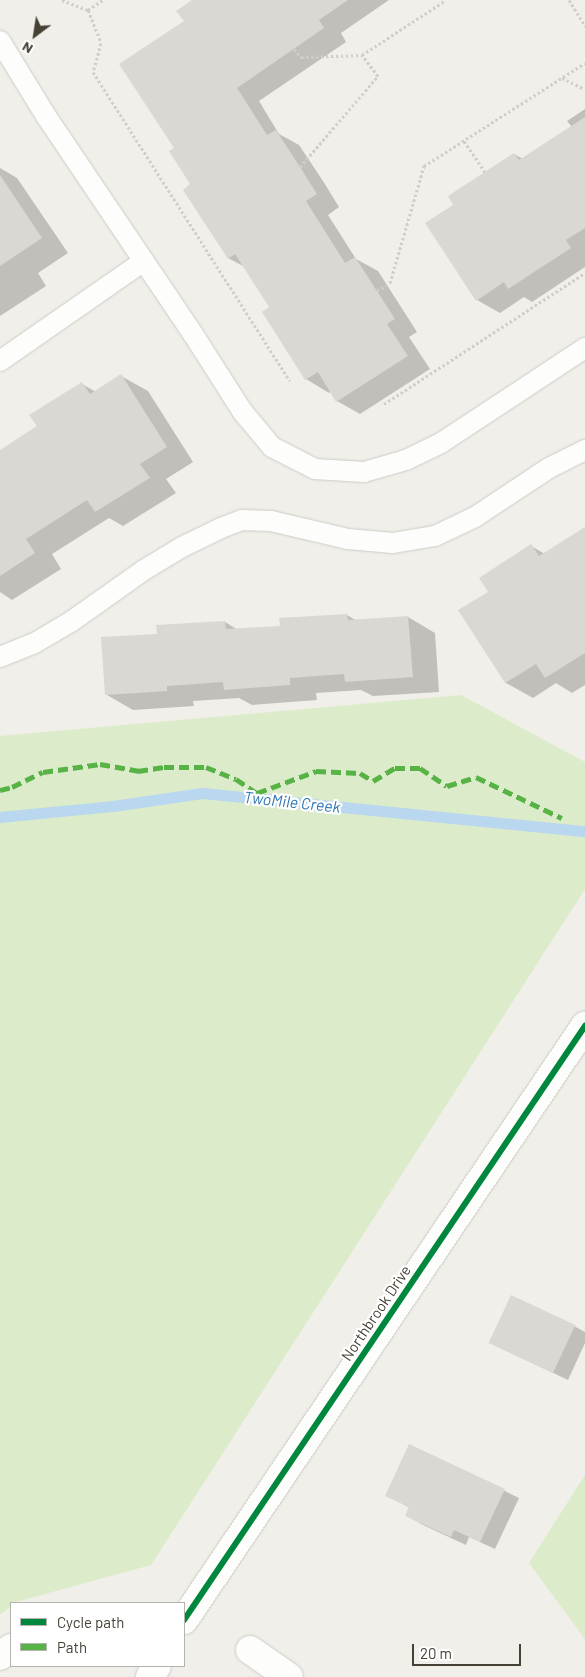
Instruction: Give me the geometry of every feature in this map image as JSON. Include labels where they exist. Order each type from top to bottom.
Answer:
[{"type":"street","name":"Northbrook Drive","points":[[185,1616],[583,1032]]},
{"type":"street","points":[[250,1650],[289,1677]]},
{"type":"lane","points":[[0,42],[46,116],[242,411],[272,446],[315,469],[364,472],[406,460],[441,443],[585,348]]},
{"type":"lane","points":[[0,361],[144,261]]},
{"type":"lane","points":[[0,657],[33,644],[72,621],[144,570],[182,547],[242,520],[270,521],[348,539],[393,543],[435,536],[474,517],[548,468],[585,450]]},
{"type":"path","points":[[62,0],[88,10],[101,43],[93,72],[290,380]]},
{"type":"path","points":[[88,10],[103,0]]},
{"type":"path","points":[[294,49],[301,57],[362,55],[446,0]]},
{"type":"path","points":[[569,0],[585,26]]},
{"type":"path","points":[[300,167],[378,76],[362,55]]},
{"type":"path","points":[[377,291],[390,283],[424,166],[585,63]]},
{"type":"path","points":[[562,78],[585,89]]},
{"type":"path","points":[[464,141],[485,172]]},
{"type":"path","points":[[384,404],[585,273]]},
{"type":"green space","points":[[461,695],[585,762],[585,889],[151,1565],[10,1602],[10,1608],[0,1614],[0,736]]},
{"type":"green space","points":[[585,1475],[585,1639],[529,1563]]},
{"type":"building","points":[[192,0],[348,0],[319,20],[324,28],[237,88],[267,135],[276,130],[300,167],[317,194],[306,201],[345,263],[355,257],[395,319],[387,324],[408,356],[336,402],[318,372],[305,380],[262,312],[269,307],[235,254],[228,259],[183,190],[190,184],[169,151],[174,148],[119,64],[184,21],[176,11]]},
{"type":"building","points":[[585,117],[585,228],[566,240],[571,248],[508,289],[504,282],[476,301],[425,223],[453,205],[448,196],[514,153],[519,160]]},
{"type":"building","points":[[0,175],[42,238],[0,266]]},
{"type":"building","points":[[121,374],[167,447],[140,464],[150,478],[95,512],[87,500],[26,539],[35,553],[0,576],[0,450],[37,426],[29,415],[82,382],[90,394]]},
{"type":"building","points":[[585,527],[585,653],[545,678],[536,664],[505,683],[458,610],[488,592],[479,578],[531,544],[539,556]]},
{"type":"building","points":[[347,614],[348,620],[408,616],[413,677],[345,682],[344,674],[290,678],[290,685],[224,690],[223,682],[167,686],[167,691],[105,695],[101,637],[157,634],[156,625],[225,621],[226,629],[280,626],[279,618]]},
{"type":"building","points":[[511,1295],[575,1325],[553,1373],[489,1343]]},
{"type":"building","points":[[409,1444],[505,1489],[480,1542],[454,1530],[451,1537],[405,1516],[409,1507],[385,1496]]},
{"type":"waterway","name":"TwoMile Creek","points":[[0,817],[113,806],[202,793],[585,831]]},
{"type":"marked path","points":[[0,790],[12,787],[43,772],[100,764],[138,771],[164,767],[206,767],[236,779],[257,793],[316,771],[360,773],[373,781],[395,768],[420,768],[447,786],[476,777],[562,818]]},
{"type":"cycle path","points":[[185,1619],[585,1026]]}]
